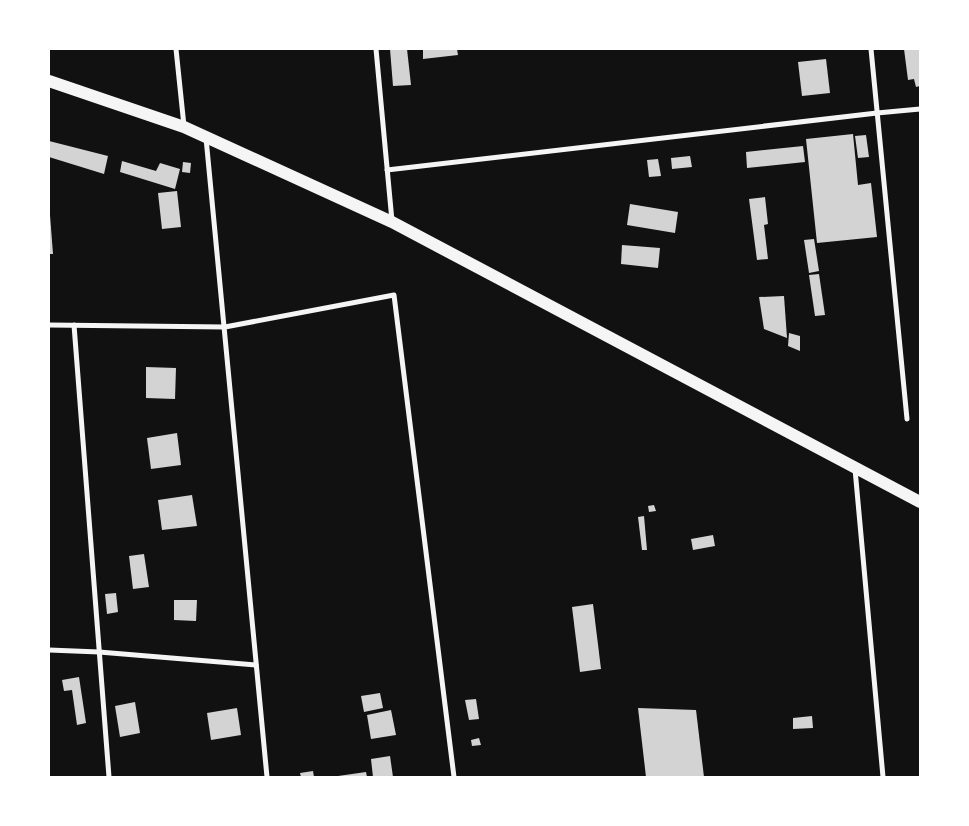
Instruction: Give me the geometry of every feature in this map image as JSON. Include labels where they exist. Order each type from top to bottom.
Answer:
[{"type":"main road","points":[[49,81],[184,127],[392,222],[920,502]]},
{"type":"street","points":[[176,49],[184,127]]},
{"type":"street","points":[[376,49],[392,222]]},
{"type":"street","points":[[871,49],[907,419]]},
{"type":"street","points":[[387,170],[877,112],[920,109]]},
{"type":"street","points":[[206,137],[267,777]]},
{"type":"street","points":[[49,325],[225,327],[394,295],[454,777]]},
{"type":"street","points":[[74,325],[109,777]]},
{"type":"street","points":[[855,466],[883,777]]},
{"type":"street","points":[[49,650],[99,652],[256,665]]},
{"type":"building","points":[[390,49],[407,49],[411,85],[393,86]]},
{"type":"building","points":[[423,49],[457,49],[458,55],[423,59]]},
{"type":"building","points":[[904,49],[920,49],[920,86],[916,87],[914,79],[908,80]]},
{"type":"building","points":[[826,59],[830,93],[802,96],[798,62]]},
{"type":"building","points":[[853,134],[858,185],[871,183],[877,237],[817,243],[806,139]]},
{"type":"building","points":[[866,135],[869,157],[858,158],[855,136]]},
{"type":"building","points":[[49,141],[108,156],[104,174],[49,157]]},
{"type":"building","points":[[803,146],[805,162],[747,168],[746,152]]},
{"type":"building","points":[[690,156],[692,167],[672,169],[671,158]]},
{"type":"building","points":[[658,159],[661,176],[649,177],[647,160]]},
{"type":"building","points":[[122,161],[156,171],[160,163],[180,169],[175,189],[120,172]]},
{"type":"building","points":[[183,162],[191,163],[190,173],[182,172]]},
{"type":"building","points":[[177,191],[181,227],[162,229],[158,193]]},
{"type":"building","points":[[765,197],[768,224],[764,225],[768,259],[757,260],[749,199]]},
{"type":"building","points":[[630,204],[678,212],[675,233],[627,225]]},
{"type":"building","points":[[50,215],[53,254],[49,254]]},
{"type":"building","points":[[814,239],[819,271],[809,273],[804,240]]},
{"type":"building","points":[[622,245],[660,248],[658,268],[621,264]]},
{"type":"building","points":[[819,274],[825,315],[815,316],[809,275]]},
{"type":"building","points":[[784,296],[787,338],[764,329],[759,297]]},
{"type":"building","points":[[789,333],[800,336],[800,351],[788,346]]},
{"type":"building","points":[[146,367],[176,368],[175,399],[146,398]]},
{"type":"building","points":[[177,433],[181,465],[151,469],[147,438]]},
{"type":"building","points":[[192,495],[197,526],[162,530],[158,500]]},
{"type":"building","points":[[654,505],[656,511],[649,512],[648,506]]},
{"type":"building","points":[[644,516],[647,550],[642,550],[638,517]]},
{"type":"building","points":[[713,535],[715,546],[693,550],[691,539]]},
{"type":"building","points":[[144,554],[149,587],[133,589],[129,556]]},
{"type":"building","points":[[116,593],[118,612],[107,614],[105,594]]},
{"type":"building","points":[[174,600],[197,600],[196,621],[174,620]]},
{"type":"building","points":[[593,604],[601,669],[580,672],[572,607]]},
{"type":"building","points":[[79,677],[86,723],[77,725],[72,690],[64,691],[62,680]]},
{"type":"building","points":[[380,693],[383,708],[364,712],[361,696]]},
{"type":"building","points":[[476,699],[479,719],[469,720],[465,700]]},
{"type":"building","points":[[135,702],[140,733],[120,737],[115,706]]},
{"type":"building","points":[[237,708],[241,735],[211,740],[207,713]]},
{"type":"building","points":[[638,708],[696,710],[704,777],[646,777]]},
{"type":"building","points":[[391,710],[396,735],[371,739],[367,715]]},
{"type":"building","points":[[812,716],[813,728],[793,729],[793,718]]},
{"type":"building","points":[[479,738],[481,745],[472,746],[471,740]]},
{"type":"building","points":[[390,756],[393,777],[373,777],[371,759]]},
{"type":"building","points":[[313,771],[314,777],[301,777],[300,773]]},
{"type":"building","points":[[366,772],[367,777],[338,777],[338,776]]}]
